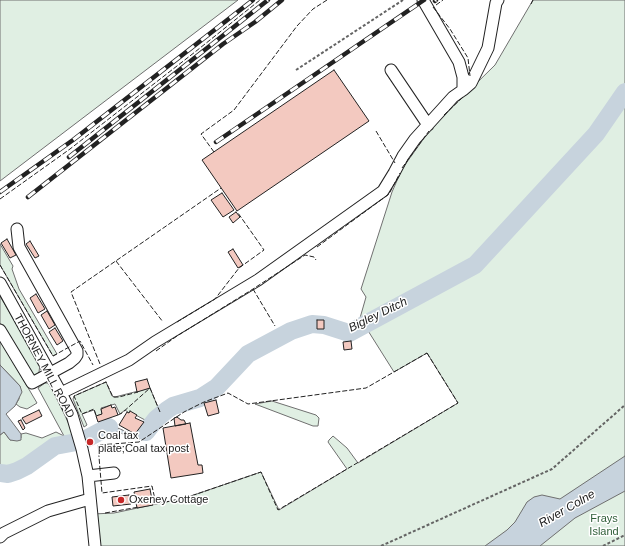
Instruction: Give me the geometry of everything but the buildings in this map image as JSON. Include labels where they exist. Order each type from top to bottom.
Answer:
[{"type":"street","points":[[423,0],[459,62],[463,77],[463,90]]},
{"type":"street","points":[[61,393],[129,360],[155,342],[258,280],[383,192],[403,156],[415,139],[453,97],[471,83],[488,48],[496,3],[498,0]]},
{"type":"street","points":[[391,70],[428,125]]},
{"type":"street","points":[[0,330],[32,383],[75,358],[77,351],[19,247],[17,229]]},
{"type":"street","name":"THORNEY MILL ROAD","points":[[0,283],[72,415],[88,476],[95,546]]},
{"type":"street","points":[[88,476],[114,472]]},
{"type":"street","points":[[0,537],[4,533],[48,511],[90,499]]},
{"type":"path","points":[[296,70],[403,0]]},
{"type":"path","points":[[381,546],[552,469],[625,405]]},
{"type":"path","points":[[603,546],[625,535]]},
{"type":"green space","points":[[0,0],[238,0],[0,181]]},
{"type":"green space","name":"Frays Island","points":[[533,0],[625,0],[625,546],[97,546],[93,514],[114,513],[185,498],[261,472],[279,510],[347,469],[328,442],[333,436],[347,448],[358,463],[458,403],[427,353],[394,372],[360,318],[366,297],[361,289],[392,192],[402,169],[432,127],[495,65]]},
{"type":"green space","points":[[0,244],[13,266],[12,269],[19,289],[57,354],[53,356],[0,265]]},
{"type":"green space","points":[[0,296],[40,364],[39,372],[35,376],[32,375],[0,323]]},
{"type":"green space","points":[[0,340],[37,403],[27,409],[16,404],[19,399],[20,386],[0,365]]},
{"type":"green space","points":[[106,382],[112,396],[115,397],[150,388],[160,412],[154,415],[142,433],[135,434],[145,420],[125,410],[120,414],[115,404],[101,408],[102,414],[96,416],[94,410],[82,414],[87,425],[84,427],[73,399],[74,396]]},
{"type":"green space","points":[[45,383],[48,383],[54,393],[70,426],[74,440],[52,444],[26,464],[12,470],[0,471],[0,435],[4,432],[10,440],[21,438],[21,434],[26,433],[42,438],[56,432],[64,436],[38,388]]},
{"type":"green space","points":[[272,401],[316,415],[319,418],[318,426],[313,426],[255,404]]},
{"type":"water","points":[[0,365],[20,386],[22,392],[15,406],[6,414],[21,434],[21,440],[10,440],[4,432],[0,435]]},
{"type":"water","points":[[160,412],[162,417],[140,439],[136,439],[113,430],[107,430],[89,440],[87,434],[111,425],[136,436],[140,435],[148,426],[150,420]]},
{"type":"water","name":"River Colne","points":[[625,456],[625,491],[575,518],[540,546],[485,546],[507,530],[515,522],[527,502],[534,497],[542,495],[560,499]]},
{"type":"waterway","name":"Bigley Ditch","points":[[146,432],[156,419],[167,410],[173,406],[200,398],[217,387],[248,354],[291,331],[312,324],[324,325],[349,333],[475,265],[596,134],[625,92]]},
{"type":"waterway","name":"Bigley Ditch","points":[[0,473],[8,474],[17,471],[27,466],[55,446],[82,441],[109,427]]},
{"type":"railway","points":[[0,192],[73,140],[253,0]]},
{"type":"railway","points":[[69,157],[268,0]]},
{"type":"railway","points":[[28,197],[223,44],[255,22],[282,0]]},
{"type":"railway","points":[[216,142],[424,0]]},
{"type":"fence","points":[[0,199],[70,149],[260,0]]},
{"type":"fence","points":[[214,152],[201,134],[234,110],[297,26],[313,9],[327,0]]},
{"type":"fence","points":[[436,5],[443,0]]},
{"type":"fence","points":[[531,4],[533,0]]},
{"type":"fence","points":[[433,7],[450,29],[468,58],[470,76]]},
{"type":"fence","points":[[444,115],[463,97]]},
{"type":"fence","points":[[376,131],[395,163]]},
{"type":"fence","points":[[402,168],[429,131]]},
{"type":"fence","points":[[317,247],[389,194],[400,173]]},
{"type":"fence","points":[[100,364],[71,292],[221,188]]},
{"type":"fence","points":[[177,322],[215,299],[239,268],[264,250],[238,213]]},
{"type":"fence","points":[[156,351],[177,336],[305,255],[314,257],[316,260]]},
{"type":"fence","points":[[116,261],[163,322]]},
{"type":"fence","points":[[0,265],[53,356],[80,341],[93,365]]},
{"type":"fence","points":[[253,289],[275,326]]},
{"type":"fence","points":[[427,353],[458,403],[278,510],[261,472],[185,498],[156,504],[152,486],[102,493],[98,445],[139,442],[184,412],[204,402],[228,393],[248,404],[366,388],[427,353]]},
{"type":"fence","points":[[96,415],[94,409],[82,414],[74,396],[106,382],[113,397],[138,392]]},
{"type":"fence","points":[[150,388],[160,412]]},
{"type":"fence","points":[[118,415],[150,388]]},
{"type":"fence","points":[[105,513],[139,507]]},
{"type":"place","name":"Coal tax plate;Coal tax post","points":[[90,442]]},
{"type":"place","name":"Oxeney Cottage","points":[[121,500]]}]
